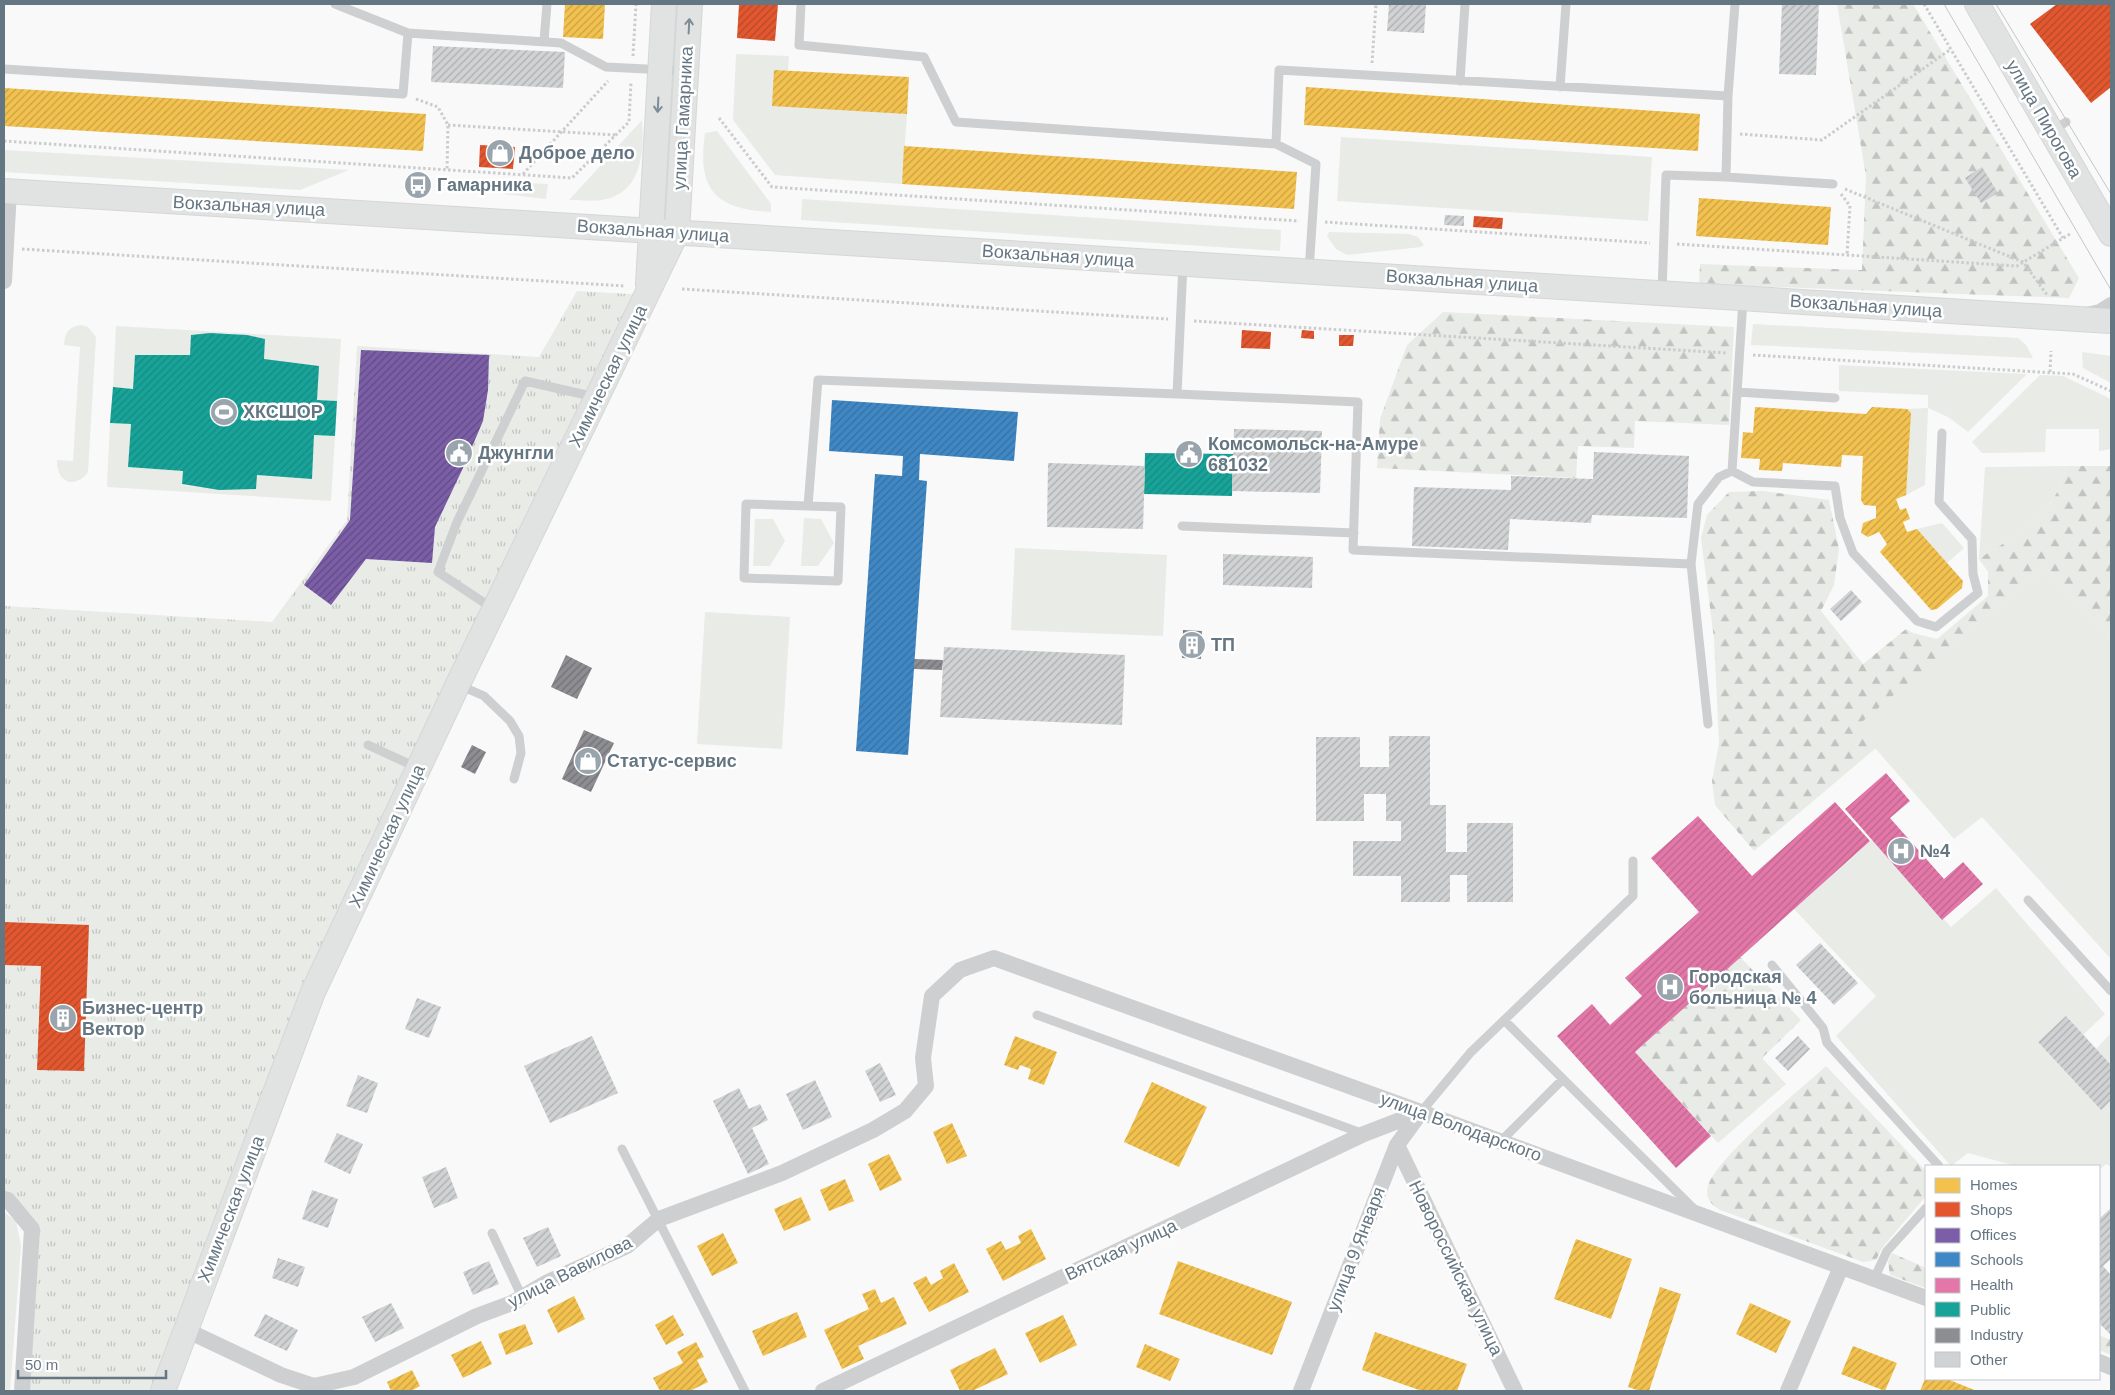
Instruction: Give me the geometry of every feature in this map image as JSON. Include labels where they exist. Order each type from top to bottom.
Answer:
[{"type":"main road","name":"улица Гамарника","points":[[650,231],[664,4]]},
{"type":"main road","name":"улица Гамарника","points":[[677,232],[690,4]]},
{"type":"main road","name":"улица Пирогова","points":[[1976,4],[2058,127],[2111,234]]},
{"type":"main road","name":"Вокзальная улица","points":[[6,191],[2111,321]]},
{"type":"main road","name":"Химическая улица","points":[[647,295],[650,231]]},
{"type":"main road","name":"Химическая улица","points":[[163,1391],[313,992],[458,684],[677,232]]},
{"type":"street","points":[[4,281],[6,191]]},
{"type":"street","points":[[2066,318],[2100,312],[2111,305]]},
{"type":"street","name":"улица Вавилова","points":[[186,1330],[281,1375],[314,1386],[354,1377],[478,1316],[522,1297],[548,1282],[627,1246],[659,1219],[782,1173],[873,1130],[905,1110],[926,1086],[923,1058],[932,996],[960,970],[994,958]]},
{"type":"street","name":"улица Володарского","points":[[994,958],[1501,1141],[1925,1298]]},
{"type":"street","name":"Вятская улица","points":[[823,1391],[1364,1134],[1421,1112]]},
{"type":"street","name":"улица 9 Января","points":[[1301,1391],[1397,1145],[1421,1112]]},
{"type":"street","name":"Новороссийская улица","points":[[1397,1145],[1515,1391]]},
{"type":"street","points":[[4,1199],[8,1200],[32,1229],[22,1391]]},
{"type":"street","points":[[1788,1391],[1842,1267]]},
{"type":"lane","points":[[335,4],[408,33],[561,43],[606,67],[686,72]]},
{"type":"lane","points":[[544,41],[546,4]]},
{"type":"lane","points":[[801,4],[799,45],[924,57],[956,122],[1276,144],[1316,164],[1309,271]]},
{"type":"lane","points":[[1460,81],[1465,4]]},
{"type":"lane","points":[[1560,87],[1566,4]]},
{"type":"lane","points":[[1726,177],[1728,96],[1734,4]]},
{"type":"lane","points":[[4,68],[403,94],[408,33]]},
{"type":"lane","points":[[1276,144],[1279,70],[1728,96]]},
{"type":"lane","points":[[1662,293],[1666,175],[1833,184]]},
{"type":"lane","points":[[1177,394],[1183,264]]},
{"type":"lane","points":[[1732,471],[1743,298]]},
{"type":"lane","points":[[808,506],[818,380],[1358,402],[1353,550],[1691,564]]},
{"type":"lane","points":[[494,610],[438,572],[457,522],[524,381],[597,398]]},
{"type":"lane","points":[[1737,392],[1835,398]]},
{"type":"lane","points":[[1732,471],[1753,482],[1835,486],[1840,518],[1853,553],[1916,621],[1936,627],[1978,593],[1973,574],[1972,539],[1939,502],[1942,433]]},
{"type":"lane","points":[[1708,724],[1691,564],[1698,504],[1719,477],[1732,471]]},
{"type":"lane","points":[[746,504],[808,506],[841,507],[838,581],[744,578],[746,504]]},
{"type":"lane","points":[[1182,526],[1354,533]]},
{"type":"lane","points":[[458,684],[484,696],[510,721],[519,736],[520,753],[514,779]]},
{"type":"lane","points":[[368,746],[418,769]]},
{"type":"lane","points":[[1421,1112],[1470,1053],[1633,896],[1633,861]]},
{"type":"lane","points":[[2028,900],[2111,991]]},
{"type":"lane","points":[[1772,965],[1823,1028],[1827,1043],[1938,1165]]},
{"type":"lane","points":[[1038,1015],[1364,1134]]},
{"type":"lane","points":[[1504,1020],[1700,1215]]},
{"type":"lane","points":[[1501,1141],[1563,1079]]},
{"type":"lane","points":[[622,1149],[745,1391]]},
{"type":"lane","points":[[1874,1279],[1887,1251],[1925,1209]]},
{"type":"lane","points":[[492,1233],[522,1297]]},
{"type":"path","points":[[4,141],[572,178],[629,122],[636,4]]},
{"type":"path","points":[[1371,76],[1376,4]]},
{"type":"path","points":[[1924,4],[2063,238]]},
{"type":"path","points":[[1727,133],[1822,140],[1951,49]]},
{"type":"path","points":[[523,175],[620,68]]},
{"type":"path","points":[[403,94],[438,107],[448,125],[447,170]]},
{"type":"path","points":[[720,118],[772,187],[2017,266],[2070,234]]},
{"type":"path","points":[[448,125],[616,135]]},
{"type":"path","points":[[1833,184],[1850,206],[1847,255]]},
{"type":"path","points":[[1833,184],[2024,262],[2049,298]]},
{"type":"path","points":[[6,248],[625,286]]},
{"type":"path","points":[[682,290],[2050,372],[2073,374],[2111,391]]},
{"type":"path","points":[[2050,372],[2051,350]]},
{"type":"green space","points":[[1837,4],[1913,4],[2079,278],[2069,298],[1699,284],[1700,264],[1862,270],[1866,176]]},
{"type":"green space","points":[[736,54],[789,56],[788,71],[774,70],[907,114],[902,184],[775,175],[733,120]]},
{"type":"green space","points":[[642,120],[642,152],[640,163],[631,183],[615,196],[604,200],[569,200]]},
{"type":"green space","points":[[717,131],[771,204],[771,212],[751,210],[723,200],[707,182],[703,152],[705,133]]},
{"type":"green space","points":[[1341,137],[1652,157],[1648,221],[1337,201]]},
{"type":"green space","points":[[4,150],[349,170],[300,190],[4,172]]},
{"type":"green space","points":[[481,181],[548,184],[546,199],[504,194]]},
{"type":"green space","points":[[802,199],[1281,230],[1280,251],[801,220]]},
{"type":"green space","points":[[1329,232],[1409,234],[1418,237],[1424,245],[1421,247],[1347,255],[1336,249],[1327,236]]},
{"type":"green space","points":[[577,291],[647,295],[313,992],[163,1391],[22,1391],[32,1229],[4,1199],[4,606],[272,622],[347,520],[357,346],[539,357]]},
{"type":"green space","points":[[1443,312],[1734,327],[1729,425],[1635,421],[1634,448],[1578,446],[1576,478],[1377,468],[1380,419],[1407,345]]},
{"type":"green space","points":[[1753,324],[2018,338],[2026,345],[2033,358],[1751,345]]},
{"type":"green space","points":[[81,325],[88,327],[96,337],[88,472],[83,478],[72,482],[67,481],[60,474],[57,460],[73,461],[80,347],[64,345],[68,331],[73,327]]},
{"type":"green space","points":[[116,326],[341,339],[337,401],[317,400],[264,359],[265,339],[228,333],[192,335],[190,355],[135,355],[133,389],[113,387]]},
{"type":"green space","points":[[2082,352],[2111,356],[2111,383],[2083,368]]},
{"type":"green space","points":[[1839,365],[2027,374],[1968,432],[1948,417],[1928,408],[1928,395],[1839,391]]},
{"type":"green space","points":[[2040,375],[2063,376],[2111,399],[2111,449],[2099,451],[2099,429],[2046,429],[2045,452],[1982,453],[1972,442]]},
{"type":"green space","points":[[1928,408],[1925,485],[1906,495],[1907,409]]},
{"type":"green space","points":[[110,423],[131,424],[128,467],[183,471],[182,485],[219,490],[256,489],[257,475],[312,479],[314,435],[335,436],[331,501],[107,487]]},
{"type":"green space","points":[[2066,466],[2054,498],[2045,510],[2021,532],[1979,559],[1985,467]]},
{"type":"green space","points":[[2066,466],[2111,466],[2111,637],[2045,567],[1857,726],[1876,748],[1754,851],[1715,805],[1712,781],[1719,743],[1714,639],[1701,538],[1707,515],[1729,492],[1763,491],[1829,500],[1839,549],[1834,585],[1821,611],[1863,664],[1906,629],[1913,633],[1937,639],[1988,596],[1988,572],[1979,559],[2021,532],[2045,510],[2054,498]]},
{"type":"green space","points":[[804,518],[821,519],[834,543],[818,566],[801,566]]},
{"type":"green space","points":[[755,519],[773,519],[785,541],[770,566],[753,566]]},
{"type":"green space","points":[[1942,523],[1964,548],[1947,563],[1917,529]]},
{"type":"green space","points":[[1015,548],[1167,555],[1163,636],[1011,630]]},
{"type":"green space","points":[[2045,567],[2111,637],[2111,959],[1982,817],[1954,839],[1856,726]]},
{"type":"green space","points":[[705,612],[790,617],[782,749],[697,744]]},
{"type":"green space","points":[[1872,840],[1951,927],[1996,888],[2105,1014],[2083,1035],[2066,1017],[2038,1042],[2100,1109],[2111,1100],[2111,1167],[2106,1164],[2100,1169],[2100,1165],[2012,1165],[1968,1153],[1950,1165],[1836,1036],[1876,996],[1794,909]]},
{"type":"green space","points":[[1740,957],[1801,1020],[1762,1058],[1786,1084],[1718,1143],[1635,1052]]},
{"type":"green space","points":[[2111,1033],[2111,1065],[2096,1049]]},
{"type":"green space","points":[[1826,1066],[1925,1170],[1925,1197],[1882,1248],[1876,1260],[1863,1262],[1720,1210],[1711,1203],[1708,1197],[1708,1186],[1714,1174],[1726,1159],[1761,1124]]},
{"type":"green space","points":[[4,1212],[16,1221],[21,1246],[10,1391],[4,1391]]},
{"type":"green space","points":[[1892,1253],[1925,1268],[1925,1288],[1890,1275],[1888,1262]]},
{"type":"green space","points":[[2100,1335],[2111,1340],[2111,1355],[2100,1350]]},
{"type":"building: Homes","points":[[565,4],[605,4],[603,39],[563,37]]},
{"type":"building: Homes","points":[[774,70],[909,77],[907,114],[772,106]]},
{"type":"building: Homes","points":[[1306,87],[1700,114],[1698,151],[1304,125]]},
{"type":"building: Homes","points":[[4,88],[426,114],[423,151],[4,126]]},
{"type":"building: Homes","points":[[904,146],[1297,172],[1294,209],[902,184]]},
{"type":"building: Homes","points":[[1699,198],[1831,207],[1828,245],[1696,236]]},
{"type":"building: Homes","points":[[1755,407],[1866,414],[1872,407],[1907,409],[1911,413],[1906,495],[1896,499],[1900,510],[1906,508],[1910,519],[1903,522],[1907,532],[1917,529],[1963,581],[1962,588],[1937,609],[1931,610],[1880,552],[1887,544],[1879,532],[1868,537],[1861,533],[1863,523],[1876,518],[1876,506],[1864,505],[1861,500],[1863,456],[1842,455],[1841,467],[1783,463],[1782,471],[1759,470],[1760,459],[1741,458],[1743,432],[1753,433]]},
{"type":"building: Homes","points":[[1015,1036],[1057,1052],[1044,1085],[1028,1079],[1031,1069],[1020,1065],[1018,1070],[1004,1065]]},
{"type":"building: Homes","points":[[1152,1082],[1207,1107],[1179,1167],[1124,1142]]},
{"type":"building: Homes","points":[[952,1123],[967,1156],[947,1164],[933,1132]]},
{"type":"building: Homes","points":[[889,1154],[902,1180],[880,1191],[868,1164]]},
{"type":"building: Homes","points":[[845,1179],[854,1201],[829,1211],[820,1190]]},
{"type":"building: Homes","points":[[801,1197],[811,1220],[784,1231],[774,1209]]},
{"type":"building: Homes","points":[[1031,1229],[1046,1259],[1003,1281],[986,1249],[1001,1241],[1006,1250],[1021,1243],[1018,1236]]},
{"type":"building: Homes","points":[[723,1233],[738,1263],[712,1276],[697,1246]]},
{"type":"building: Homes","points":[[1576,1239],[1632,1259],[1611,1319],[1554,1299]]},
{"type":"building: Homes","points":[[1178,1261],[1292,1302],[1272,1355],[1159,1314]]},
{"type":"building: Homes","points":[[954,1263],[969,1292],[929,1312],[913,1283],[926,1276],[931,1285],[943,1278],[940,1271]]},
{"type":"building: Homes","points":[[1660,1287],[1681,1294],[1649,1391],[1640,1391],[1628,1387]]},
{"type":"building: Homes","points":[[875,1289],[881,1303],[894,1297],[907,1324],[858,1346],[864,1359],[842,1369],[824,1330],[869,1309],[862,1294]]},
{"type":"building: Homes","points":[[574,1296],[585,1319],[558,1333],[547,1310]]},
{"type":"building: Homes","points":[[1750,1303],[1791,1321],[1776,1353],[1736,1334]]},
{"type":"building: Homes","points":[[797,1312],[807,1337],[763,1356],[752,1331]]},
{"type":"building: Homes","points":[[673,1315],[684,1335],[666,1345],[655,1325]]},
{"type":"building: Homes","points":[[1063,1315],[1077,1345],[1040,1363],[1025,1333]]},
{"type":"building: Homes","points":[[525,1324],[533,1344],[506,1355],[498,1334]]},
{"type":"building: Homes","points":[[1375,1332],[1467,1364],[1457,1391],[1422,1391],[1362,1370]]},
{"type":"building: Homes","points":[[481,1341],[492,1364],[463,1378],[451,1355]]},
{"type":"building: Homes","points":[[696,1342],[704,1357],[697,1360],[708,1382],[690,1391],[660,1391],[653,1378],[683,1363],[677,1352]]},
{"type":"building: Homes","points":[[1145,1344],[1180,1359],[1170,1381],[1136,1367]]},
{"type":"building: Homes","points":[[1853,1346],[1897,1363],[1885,1391],[1841,1374]]},
{"type":"building: Homes","points":[[995,1348],[1008,1374],[972,1391],[960,1391],[950,1370]]},
{"type":"building: Homes","points":[[412,1370],[420,1386],[411,1391],[391,1391],[387,1382]]},
{"type":"building: Homes","points":[[1925,1379],[1950,1380],[1977,1391],[1920,1391]]},
{"type":"building: Shops","points":[[739,4],[778,4],[775,41],[737,38]]},
{"type":"building: Shops","points":[[2057,4],[2111,4],[2111,87],[2091,103],[2030,24]]},
{"type":"building: Shops","points":[[480,145],[515,147],[513,169],[479,167]]},
{"type":"building: Shops","points":[[1474,216],[1503,218],[1502,229],[1473,227]]},
{"type":"building: Shops","points":[[1242,330],[1271,332],[1270,349],[1241,348]]},
{"type":"building: Shops","points":[[1302,330],[1314,331],[1314,339],[1301,338]]},
{"type":"building: Shops","points":[[1339,335],[1354,335],[1353,346],[1339,346]]},
{"type":"building: Shops","name":"Бизнес-центр Вектор","points":[[4,922],[89,925],[84,1071],[37,1070],[41,966],[4,965]]},
{"type":"building: Offices","points":[[361,350],[489,355],[488,390],[483,421],[435,527],[432,563],[366,559],[331,605],[304,585],[350,520]]},
{"type":"building: Schools","points":[[832,400],[1018,412],[1014,461],[920,454],[919,480],[927,481],[908,755],[856,751],[875,474],[902,476],[903,456],[829,451]]},
{"type":"building: Health","name":"№4","points":[[1886,773],[1910,801],[1890,818],[1944,879],[1963,862],[1983,884],[1942,920],[1845,809]]},
{"type":"building: Health","name":"Городская больница № 4","points":[[1835,802],[1870,841],[1635,1052],[1711,1136],[1676,1168],[1557,1036],[1592,1004],[1610,1025],[1642,996],[1625,978],[1699,912],[1651,858],[1698,816],[1752,876]]},
{"type":"building: Public","name":"ХКСШОР","points":[[210,333],[247,335],[265,339],[264,359],[319,366],[317,400],[337,401],[335,436],[314,435],[312,479],[257,475],[256,489],[219,490],[182,484],[183,471],[128,467],[131,424],[110,423],[113,387],[133,389],[135,355],[190,355],[191,335]]},
{"type":"building: Public","points":[[1145,453],[1233,454],[1232,496],[1144,494]]},
{"type":"building: Industry","name":"ТП","points":[[1183,630],[1202,631],[1201,659],[1182,658]]},
{"type":"building: Industry","points":[[566,655],[592,668],[577,699],[551,687]]},
{"type":"building: Industry","points":[[914,659],[943,660],[942,670],[914,669]]},
{"type":"building: Industry","points":[[584,730],[614,743],[591,792],[562,779]]},
{"type":"building: Industry","points":[[472,745],[486,752],[475,774],[461,767]]},
{"type":"building: Other","points":[[1389,4],[1426,4],[1424,33],[1387,31]]},
{"type":"building: Other","points":[[1782,4],[1819,4],[1816,75],[1779,74]]},
{"type":"building: Other","points":[[433,46],[565,52],[563,88],[431,82]]},
{"type":"building: Other","points":[[1982,167],[1998,193],[1981,203],[1965,178]]},
{"type":"building: Other","points":[[1445,215],[1464,216],[1464,226],[1444,225]]},
{"type":"building: Other","points":[[1234,429],[1322,431],[1320,493],[1232,491]]},
{"type":"building: Other","points":[[1594,452],[1689,456],[1687,518],[1592,515],[1591,523],[1510,519],[1508,550],[1412,546],[1414,487],[1511,490],[1511,476],[1593,479]]},
{"type":"building: Other","points":[[1048,463],[1145,466],[1143,529],[1047,527]]},
{"type":"building: Other","points":[[1223,554],[1313,557],[1312,588],[1223,585]]},
{"type":"building: Other","points":[[1851,590],[1862,602],[1841,621],[1830,609]]},
{"type":"building: Other","points":[[944,647],[1125,655],[1122,725],[940,717]]},
{"type":"building: Other","points":[[1389,736],[1430,736],[1430,805],[1446,805],[1446,852],[1467,852],[1467,823],[1513,823],[1513,902],[1467,902],[1467,875],[1450,875],[1450,902],[1401,902],[1401,876],[1353,876],[1353,841],[1401,841],[1401,821],[1386,821],[1386,794],[1364,794],[1364,821],[1316,821],[1316,737],[1360,737],[1360,767],[1389,767]]},
{"type":"building: Other","points":[[1820,943],[1858,983],[1834,1005],[1796,965]]},
{"type":"building: Other","points":[[417,998],[441,1007],[429,1038],[405,1029]]},
{"type":"building: Other","points":[[2066,1016],[2111,1065],[2111,1100],[2101,1110],[2038,1042]]},
{"type":"building: Other","points":[[592,1036],[618,1093],[550,1123],[524,1066]]},
{"type":"building: Other","points":[[1798,1036],[1810,1049],[1788,1071],[1775,1058]]},
{"type":"building: Other","points":[[880,1063],[896,1095],[880,1102],[865,1071]]},
{"type":"building: Other","points":[[358,1075],[378,1083],[367,1113],[346,1106]]},
{"type":"building: Other","points":[[815,1080],[832,1117],[803,1130],[786,1094]]},
{"type":"building: Other","points":[[739,1088],[749,1109],[760,1104],[768,1120],[752,1128],[769,1164],[748,1174],[713,1101]]},
{"type":"building: Other","points":[[337,1133],[363,1144],[350,1174],[324,1162]]},
{"type":"building: Other","points":[[446,1167],[458,1198],[434,1208],[422,1177]]},
{"type":"building: Other","points":[[312,1190],[338,1199],[328,1228],[302,1219]]},
{"type":"building: Other","points":[[2111,1208],[2111,1259],[2103,1266],[2111,1275],[2110,1334],[2100,1324],[2100,1218]]},
{"type":"building: Other","points":[[548,1227],[561,1256],[537,1267],[523,1238]]},
{"type":"building: Other","points":[[278,1258],[305,1267],[298,1287],[272,1278]]},
{"type":"building: Other","points":[[489,1261],[499,1284],[473,1295],[463,1272]]},
{"type":"building: Other","points":[[391,1303],[404,1328],[375,1342],[362,1317]]},
{"type":"building: Other","points":[[265,1314],[298,1330],[287,1351],[254,1336]]},
{"type":"tram line","points":[[1944,4],[2111,290]]},
{"type":"tram line","points":[[1996,4],[2111,194]]},
{"type":"place","name":"Доброе дело","points":[[500,153]]},
{"type":"place","name":"Гамарника","points":[[418,185]]},
{"type":"place","name":"ХКСШОР","points":[[224,412]]},
{"type":"place","name":"Джунгли","points":[[459,453]]},
{"type":"place","name":"Комсомольск-на-Амуре 681032","points":[[1189,454]]},
{"type":"place","name":"ТП","points":[[1192,645]]},
{"type":"place","name":"Статус-сервис","points":[[588,761]]},
{"type":"place","name":"№4","points":[[1901,851]]},
{"type":"place","name":"Городская больница № 4","points":[[1670,987]]},
{"type":"place","name":"Бизнес-центр Вектор","points":[[63,1018]]}]
